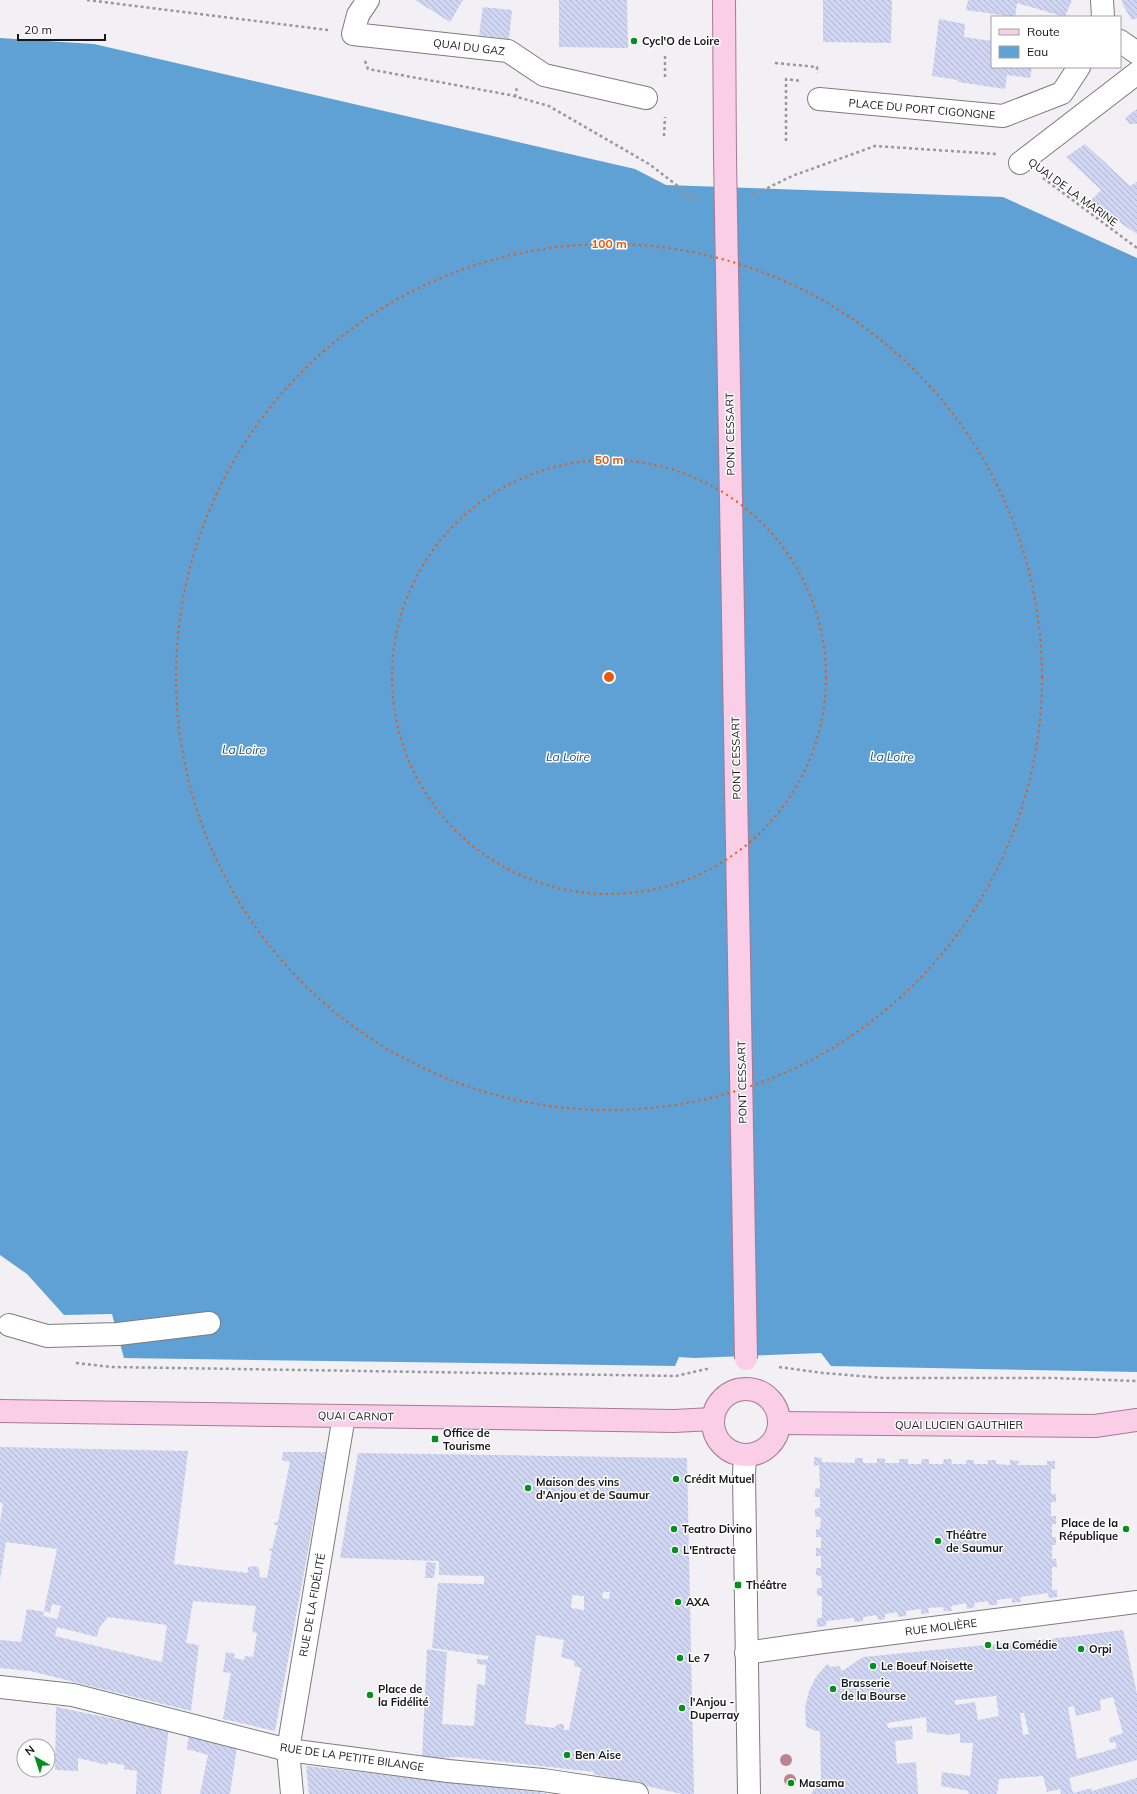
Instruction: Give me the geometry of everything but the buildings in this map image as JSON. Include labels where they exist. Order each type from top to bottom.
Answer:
[{"type":"main road","name":"PONT CESSART","points":[[724,0],[725,157],[746,1359],[749,1389]]},
{"type":"main road","points":[[749,1389],[760,1391],[770,1398],[776,1406],[780,1423],[776,1438],[770,1446],[761,1452],[745,1456],[732,1452],[723,1447],[713,1429],[713,1419],[715,1409],[721,1400],[729,1393],[749,1389]]},
{"type":"main road","name":"QUAI CARNOT","points":[[0,1411],[674,1421],[713,1419]]},
{"type":"main road","name":"QUAI LUCIEN GAUTHIER","points":[[780,1423],[1095,1426],[1137,1420]]},
{"type":"street","name":"QUAI DU GAZ","points":[[368,0],[358,15],[354,34],[508,50],[544,76],[646,98]]},
{"type":"street","points":[[1102,0],[1103,16]]},
{"type":"street","points":[[1121,42],[1137,53]]},
{"type":"street","name":"PLACE DU PORT CIGONGNE","points":[[819,99],[1003,116],[1062,93],[1078,68]]},
{"type":"street","points":[[1020,163],[1137,73]]},
{"type":"street","points":[[9,1325],[47,1336],[118,1334],[209,1323]]},
{"type":"street","name":"RUE DE LA FIDÉLITÉ","points":[[292,1794],[288,1750],[344,1416]]},
{"type":"street","points":[[745,1456],[746,1653],[750,1794]]},
{"type":"street","name":"RUE MOLIÈRE","points":[[746,1653],[1137,1602]]},
{"type":"street","name":"RUE DE LA PETITE BILANGE","points":[[0,1687],[73,1695],[288,1750],[448,1771],[543,1780],[637,1794]]},
{"type":"path","points":[[775,63],[817,67],[817,75]]},
{"type":"path","points":[[786,141],[786,79],[802,81]]},
{"type":"path","points":[[516,97],[517,89]]},
{"type":"path","name":"QUAI DE LA MARINE","points":[[1020,163],[1041,176],[1137,248]]},
{"type":"path","points":[[69,1362],[112,1367],[676,1376],[711,1368]]},
{"type":"path","points":[[779,1367],[823,1373],[884,1378],[1051,1378],[1137,1381]]},
{"type":"water","name":"La Loire","points":[[0,38],[94,44],[635,169],[666,185],[1003,197],[1137,258],[1137,1372],[831,1366],[821,1353],[694,1358],[679,1357],[675,1366],[124,1358],[112,1314],[64,1315],[27,1274],[0,1255]]},
{"type":"place","name":"Cycl'O de Loire","points":[[634,41]]},
{"type":"place","name":"Office de Tourisme","points":[[435,1439]]},
{"type":"place","name":"Crédit Mutuel","points":[[676,1479]]},
{"type":"place","name":"Maison des vins d'Anjou et de Saumur","points":[[528,1488]]},
{"type":"place","name":"Teatro Divino","points":[[674,1529]]},
{"type":"place","name":"Place de la République","points":[[1126,1529]]},
{"type":"place","name":"Théâtre de Saumur","points":[[938,1541]]},
{"type":"place","name":"L'Entracte","points":[[675,1550]]},
{"type":"place","name":"Théâtre","points":[[738,1585]]},
{"type":"place","name":"AXA","points":[[678,1602]]},
{"type":"place","name":"La Comédie","points":[[988,1645]]},
{"type":"place","name":"Orpi","points":[[1081,1649]]},
{"type":"place","name":"Le 7","points":[[680,1658]]},
{"type":"place","name":"Le Boeuf Noisette","points":[[873,1666]]},
{"type":"place","name":"Brasserie de la Bourse","points":[[833,1689]]},
{"type":"place","name":"Place de la Fidélité","points":[[370,1695]]},
{"type":"place","name":"l'Anjou - Duperray","points":[[682,1708]]},
{"type":"place","name":"Ben Aise","points":[[567,1755]]},
{"type":"place","name":"Masama","points":[[791,1783]]}]
